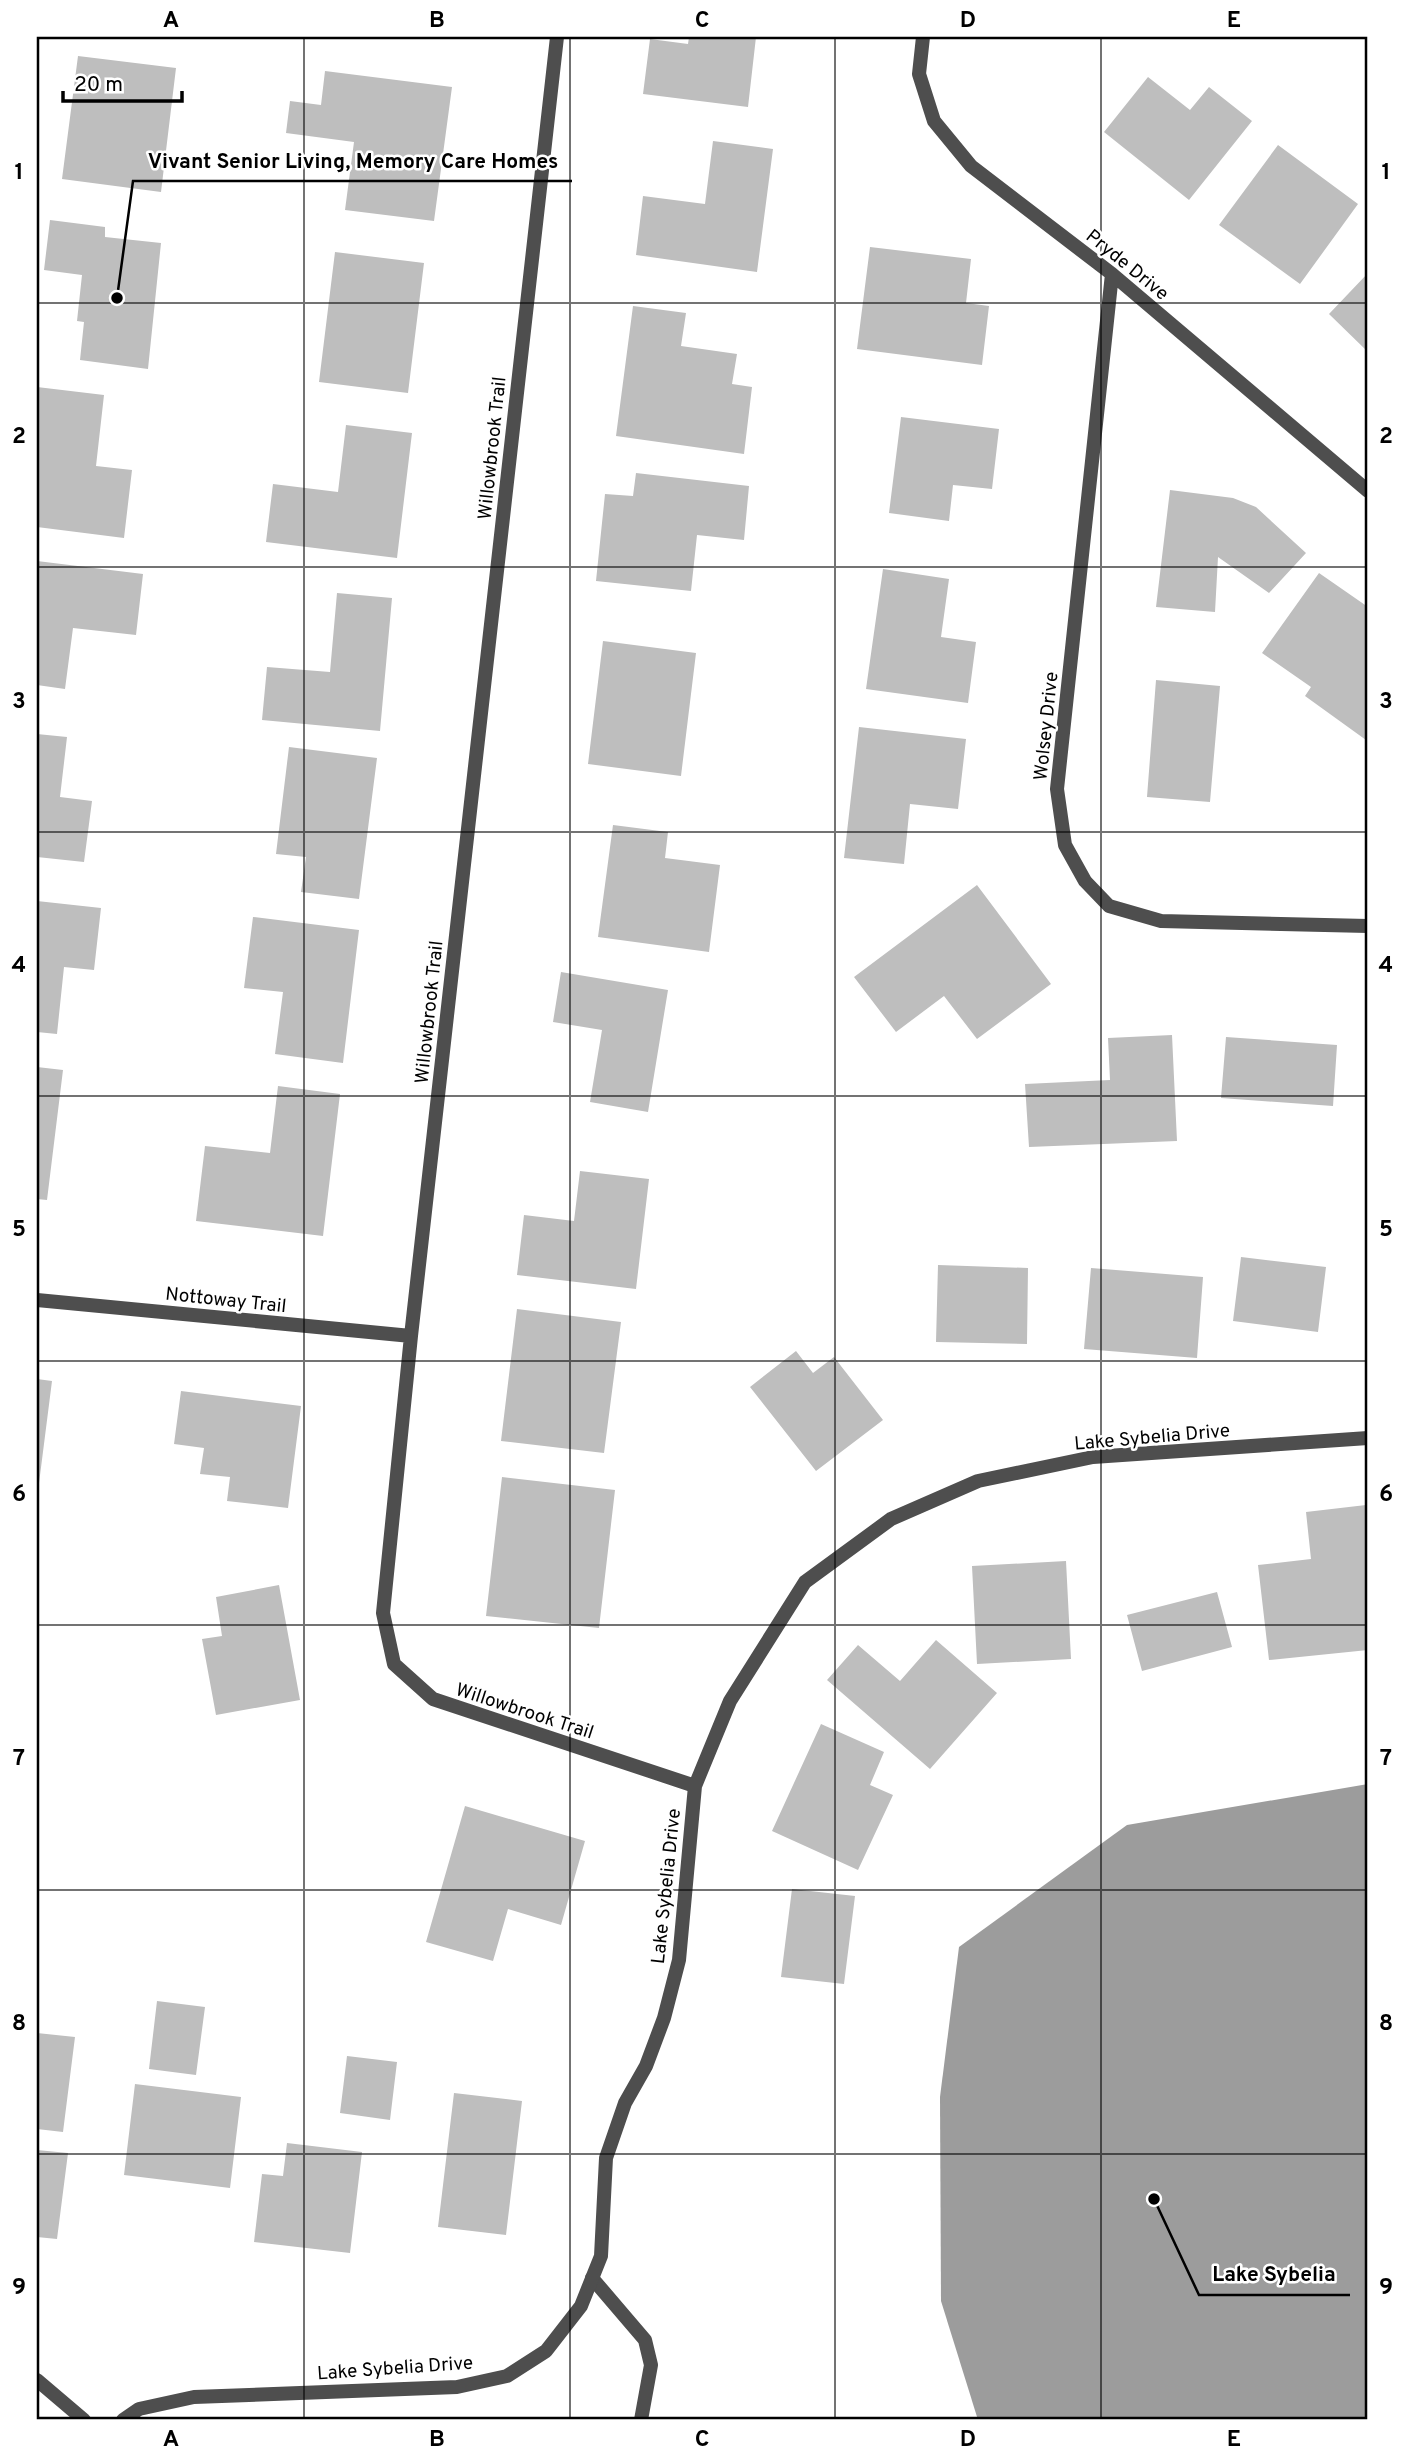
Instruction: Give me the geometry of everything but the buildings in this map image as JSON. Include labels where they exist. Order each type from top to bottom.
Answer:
[{"type":"street","name":"Willowbrook Trail","points":[[557,37],[411,1336],[383,1613],[394,1664],[433,1699],[695,1786]]},
{"type":"street","name":"Pryde Drive","points":[[923,37],[919,74],[934,121],[971,166],[1112,274],[1368,491]]},
{"type":"street","name":"Wolsey Drive","points":[[1112,274],[1057,789],[1065,845],[1084,881],[1109,906],[1161,921],[1368,926]]},
{"type":"street","name":"Nottoway Trail","points":[[37,1300],[411,1336]]},
{"type":"street","name":"Lake Sybelia Drive","points":[[123,2420],[139,2409],[194,2397],[457,2387],[507,2376],[545,2351],[581,2306],[601,2256],[606,2158],[625,2103],[646,2066],[664,2018],[679,1960],[695,1786],[730,1702],[805,1583],[891,1519],[978,1481],[1093,1457],[1368,1438]]},
{"type":"street","points":[[592,2278],[645,2340],[650,2365],[641,2420]]},
{"type":"street","points":[[37,2380],[84,2420]]},
{"type":"shaded area","points":[[1368,1784],[1368,2420],[978,2420],[941,2301],[940,2097],[959,1947],[1127,1825]]},
{"type":"place","name":"Vivant Senior Living, Memory Care Homes","points":[[117,298]]},
{"type":"place","name":"Lake Sybelia","points":[[1154,2199]]}]
